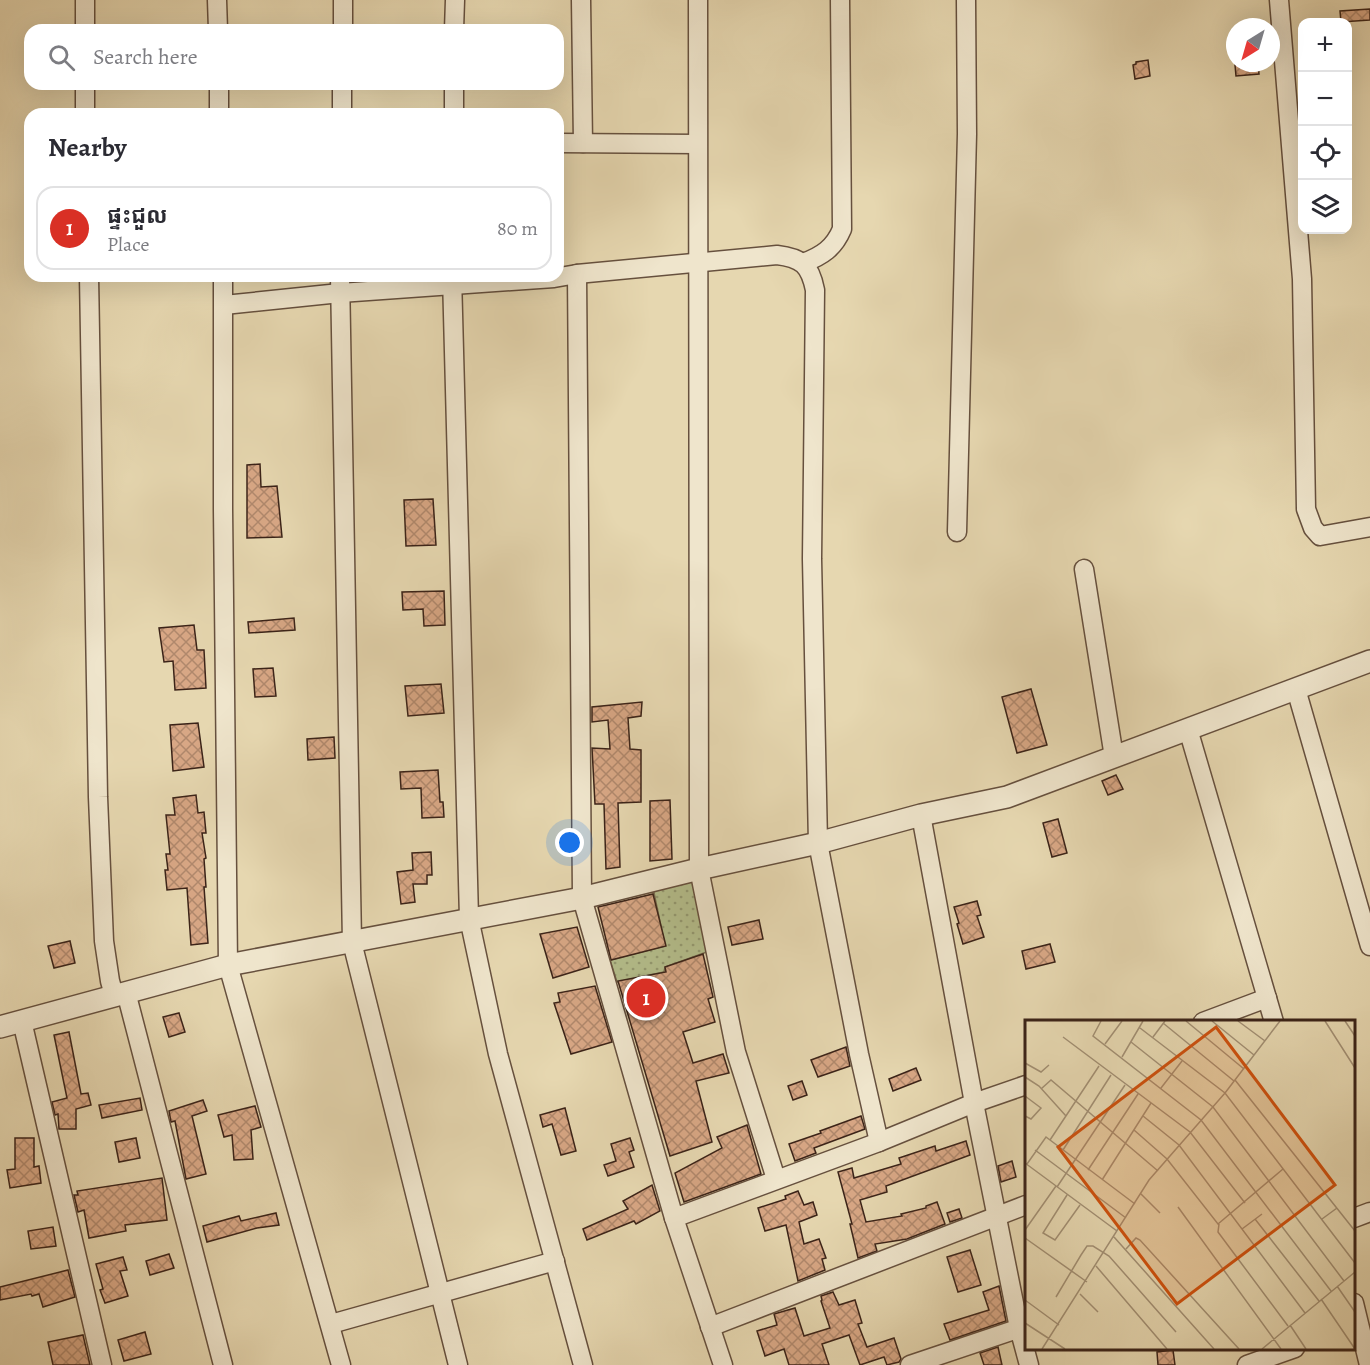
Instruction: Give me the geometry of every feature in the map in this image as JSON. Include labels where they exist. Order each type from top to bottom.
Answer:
[{"type":"street","points":[[85,0],[85,24]]},
{"type":"street","points":[[217,0],[218,24]]},
{"type":"street","points":[[343,0],[343,24]]},
{"type":"street","points":[[454,24],[455,0]]},
{"type":"street","points":[[582,0],[583,143]]},
{"type":"street","points":[[698,0],[699,869],[736,1052],[776,1179]]},
{"type":"street","points":[[803,263],[817,258],[835,244],[842,229],[840,0]]},
{"type":"street","points":[[957,532],[967,134],[966,0]]},
{"type":"street","points":[[1279,0],[1302,279],[1306,508],[1312,528],[1320,537],[1370,528]]},
{"type":"street","points":[[85,90],[85,108]]},
{"type":"street","points":[[219,90],[219,108]]},
{"type":"street","points":[[342,90],[342,108]]},
{"type":"street","points":[[454,90],[454,108]]},
{"type":"street","points":[[564,143],[697,144]]},
{"type":"street","points":[[564,276],[777,255],[791,257],[803,263],[809,270],[815,290],[812,559],[818,843],[859,1054],[879,1142]]},
{"type":"street","points":[[577,274],[582,898],[674,1218],[723,1365]]},
{"type":"street","points":[[89,282],[99,808],[104,941],[110,981],[120,993],[223,1365]]},
{"type":"street","points":[[223,282],[228,965],[341,1365]]},
{"type":"street","points":[[224,305],[340,285],[424,282]]},
{"type":"street","points":[[452,282],[469,918],[498,1054],[583,1365]]},
{"type":"street","points":[[340,285],[352,942],[458,1365]]},
{"type":"street","points":[[1084,569],[1114,757]]},
{"type":"street","points":[[0,1027],[228,965],[582,898],[818,843],[921,815],[1007,798],[1370,661]]},
{"type":"street","points":[[1296,689],[1370,946]]},
{"type":"street","points":[[1188,729],[1273,1020]]},
{"type":"street","points":[[910,1365],[1023,1327],[974,1103],[921,815]]},
{"type":"street","points":[[1208,1020],[1267,998]]},
{"type":"street","points":[[22,1021],[102,1365]]},
{"type":"street","points":[[674,1218],[879,1142],[1025,1084]]},
{"type":"street","points":[[710,1327],[1025,1205]]},
{"type":"street","points":[[1355,1217],[1370,1212]]},
{"type":"street","points":[[331,1324],[555,1262]]},
{"type":"street","points":[[1356,1327],[1369,1365]]},
{"type":"street","points":[[1027,1350],[1029,1365]]},
{"type":"street","points":[[1247,1365],[1289,1350]]},
{"type":"green space","points":[[699,869],[715,949],[665,967],[664,972],[617,982],[610,960],[665,946],[652,883]]},
{"type":"building","points":[[1370,9],[1370,20],[1352,21],[1352,18],[1341,18],[1340,11]]},
{"type":"building","points":[[1148,60],[1150,76],[1135,79],[1133,65],[1136,62]]},
{"type":"building","points":[[1236,72],[1259,72],[1259,74],[1236,76]]},
{"type":"building","points":[[260,464],[261,487],[277,486],[282,537],[247,538],[247,465]]},
{"type":"building","points":[[433,499],[436,545],[406,546],[404,500]]},
{"type":"building","points":[[444,591],[445,625],[424,626],[423,609],[403,610],[402,592]]},
{"type":"building","points":[[294,618],[295,630],[249,633],[248,622]]},
{"type":"building","points":[[194,625],[197,650],[204,650],[206,688],[175,690],[173,661],[164,662],[159,628]]},
{"type":"building","points":[[273,668],[276,696],[255,697],[253,669]]},
{"type":"building","points":[[441,684],[444,713],[408,716],[405,686]]},
{"type":"building","points":[[1031,689],[1047,745],[1017,753],[1002,697]]},
{"type":"building","points":[[642,702],[641,716],[628,718],[630,749],[641,750],[641,802],[618,803],[620,867],[606,869],[604,804],[595,804],[592,748],[610,749],[608,720],[592,722],[592,707]]},
{"type":"building","points":[[198,723],[204,767],[173,771],[170,725]]},
{"type":"building","points":[[334,737],[335,758],[308,760],[307,739]]},
{"type":"building","points":[[438,770],[440,802],[443,802],[444,817],[422,818],[421,788],[401,789],[400,772]]},
{"type":"building","points":[[1116,775],[1123,789],[1108,795],[1102,781]]},
{"type":"building","points":[[196,795],[198,813],[204,812],[206,833],[202,833],[206,858],[204,859],[206,887],[204,887],[208,943],[191,945],[187,888],[167,890],[166,854],[170,854],[166,815],[175,815],[173,798]]},
{"type":"building","points":[[670,800],[672,859],[650,861],[650,801]]},
{"type":"building","points":[[1058,819],[1067,853],[1052,857],[1043,823]]},
{"type":"building","points":[[431,852],[432,875],[427,875],[427,884],[413,884],[415,902],[401,904],[397,872],[413,870],[412,853]]},
{"type":"building","points":[[653,894],[666,946],[611,960],[598,907]]},
{"type":"building","points":[[977,901],[981,915],[977,916],[984,937],[963,944],[954,907]]},
{"type":"building","points":[[759,920],[763,939],[732,945],[728,927]]},
{"type":"building","points":[[577,927],[589,967],[553,978],[540,934]]},
{"type":"building","points":[[70,941],[75,963],[54,968],[48,946]]},
{"type":"building","points":[[1050,944],[1055,962],[1026,969],[1022,951]]},
{"type":"building","points":[[703,954],[713,997],[708,999],[715,1022],[683,1032],[693,1063],[723,1054],[729,1073],[696,1081],[712,1142],[670,1156],[618,981],[666,972],[665,967]]},
{"type":"building","points":[[595,986],[612,1042],[571,1054],[554,1003],[560,1002],[558,993]]},
{"type":"building","points":[[179,1013],[185,1032],[169,1037],[163,1017]]},
{"type":"building","points":[[69,1032],[81,1094],[88,1093],[91,1105],[76,1109],[76,1129],[59,1129],[58,1114],[55,1115],[52,1102],[67,1098],[54,1035]]},
{"type":"building","points":[[846,1047],[850,1066],[818,1077],[811,1060]]},
{"type":"building","points":[[916,1068],[921,1080],[893,1091],[889,1079]]},
{"type":"building","points":[[802,1081],[807,1095],[793,1100],[788,1086]]},
{"type":"building","points":[[140,1098],[142,1110],[102,1118],[99,1105]]},
{"type":"building","points":[[203,1100],[207,1111],[192,1116],[206,1174],[186,1179],[175,1121],[171,1122],[169,1111]]},
{"type":"building","points":[[255,1106],[261,1127],[251,1130],[253,1159],[234,1160],[232,1135],[224,1137],[218,1115]]},
{"type":"building","points":[[565,1108],[576,1151],[561,1155],[552,1124],[543,1127],[540,1115]]},
{"type":"building","points":[[861,1116],[865,1129],[814,1148],[816,1153],[795,1161],[789,1144]]},
{"type":"building","points":[[747,1125],[761,1174],[684,1202],[675,1173],[722,1148],[717,1137]]},
{"type":"building","points":[[15,1138],[34,1138],[34,1167],[39,1166],[41,1183],[10,1188],[7,1170],[15,1169]]},
{"type":"building","points":[[136,1138],[140,1158],[119,1162],[115,1142]]},
{"type":"building","points":[[630,1138],[634,1150],[629,1152],[634,1167],[608,1176],[604,1165],[616,1161],[611,1144]]},
{"type":"building","points":[[966,1141],[970,1155],[886,1186],[887,1192],[860,1200],[866,1222],[902,1216],[901,1214],[926,1208],[937,1202],[945,1224],[907,1239],[875,1244],[877,1251],[858,1258],[850,1224],[852,1224],[838,1172],[852,1168],[854,1178],[901,1164],[899,1158],[935,1146],[936,1151]]},
{"type":"building","points":[[1012,1161],[1016,1177],[1001,1182],[998,1166]]},
{"type":"building","points":[[162,1178],[167,1220],[125,1225],[126,1231],[89,1238],[84,1210],[78,1212],[74,1195],[78,1195],[77,1191]]},
{"type":"building","points":[[652,1185],[660,1211],[636,1224],[634,1221],[587,1240],[583,1229],[628,1209],[623,1201]]},
{"type":"building","points":[[798,1191],[804,1205],[813,1202],[817,1215],[799,1222],[804,1244],[819,1239],[826,1258],[822,1259],[825,1270],[798,1281],[786,1225],[765,1231],[758,1208],[786,1199],[785,1196]]},
{"type":"building","points":[[959,1209],[962,1218],[950,1222],[947,1213]]},
{"type":"building","points":[[276,1213],[279,1225],[257,1228],[207,1242],[203,1226],[239,1216],[241,1221]]},
{"type":"building","points":[[53,1227],[56,1246],[31,1249],[28,1231]]},
{"type":"building","points":[[970,1250],[981,1285],[958,1292],[947,1257]]},
{"type":"building","points":[[169,1254],[174,1268],[150,1275],[146,1261]]},
{"type":"building","points":[[123,1257],[127,1270],[120,1271],[128,1296],[105,1303],[100,1290],[103,1289],[96,1264]]},
{"type":"building","points":[[68,1270],[75,1297],[43,1307],[39,1294],[0,1300],[0,1287]]},
{"type":"building","points":[[999,1286],[1006,1321],[950,1340],[944,1324],[989,1310],[983,1292]]},
{"type":"building","points":[[833,1292],[839,1305],[855,1300],[862,1323],[858,1324],[867,1347],[894,1338],[901,1359],[899,1362],[887,1365],[884,1357],[860,1365],[849,1335],[822,1344],[829,1365],[789,1365],[784,1349],[765,1356],[757,1331],[777,1325],[774,1314],[795,1308],[804,1336],[830,1328],[821,1296]]},
{"type":"building","points":[[145,1332],[151,1354],[124,1361],[118,1340]]},
{"type":"building","points":[[83,1335],[90,1365],[53,1365],[48,1342]]},
{"type":"building","points":[[998,1347],[1002,1365],[984,1365],[980,1353]]},
{"type":"building","points":[[1173,1350],[1175,1365],[1158,1365],[1157,1352]]},
{"type":"place","name":"ផ្ទះជួល","points":[[646,998]]}]
